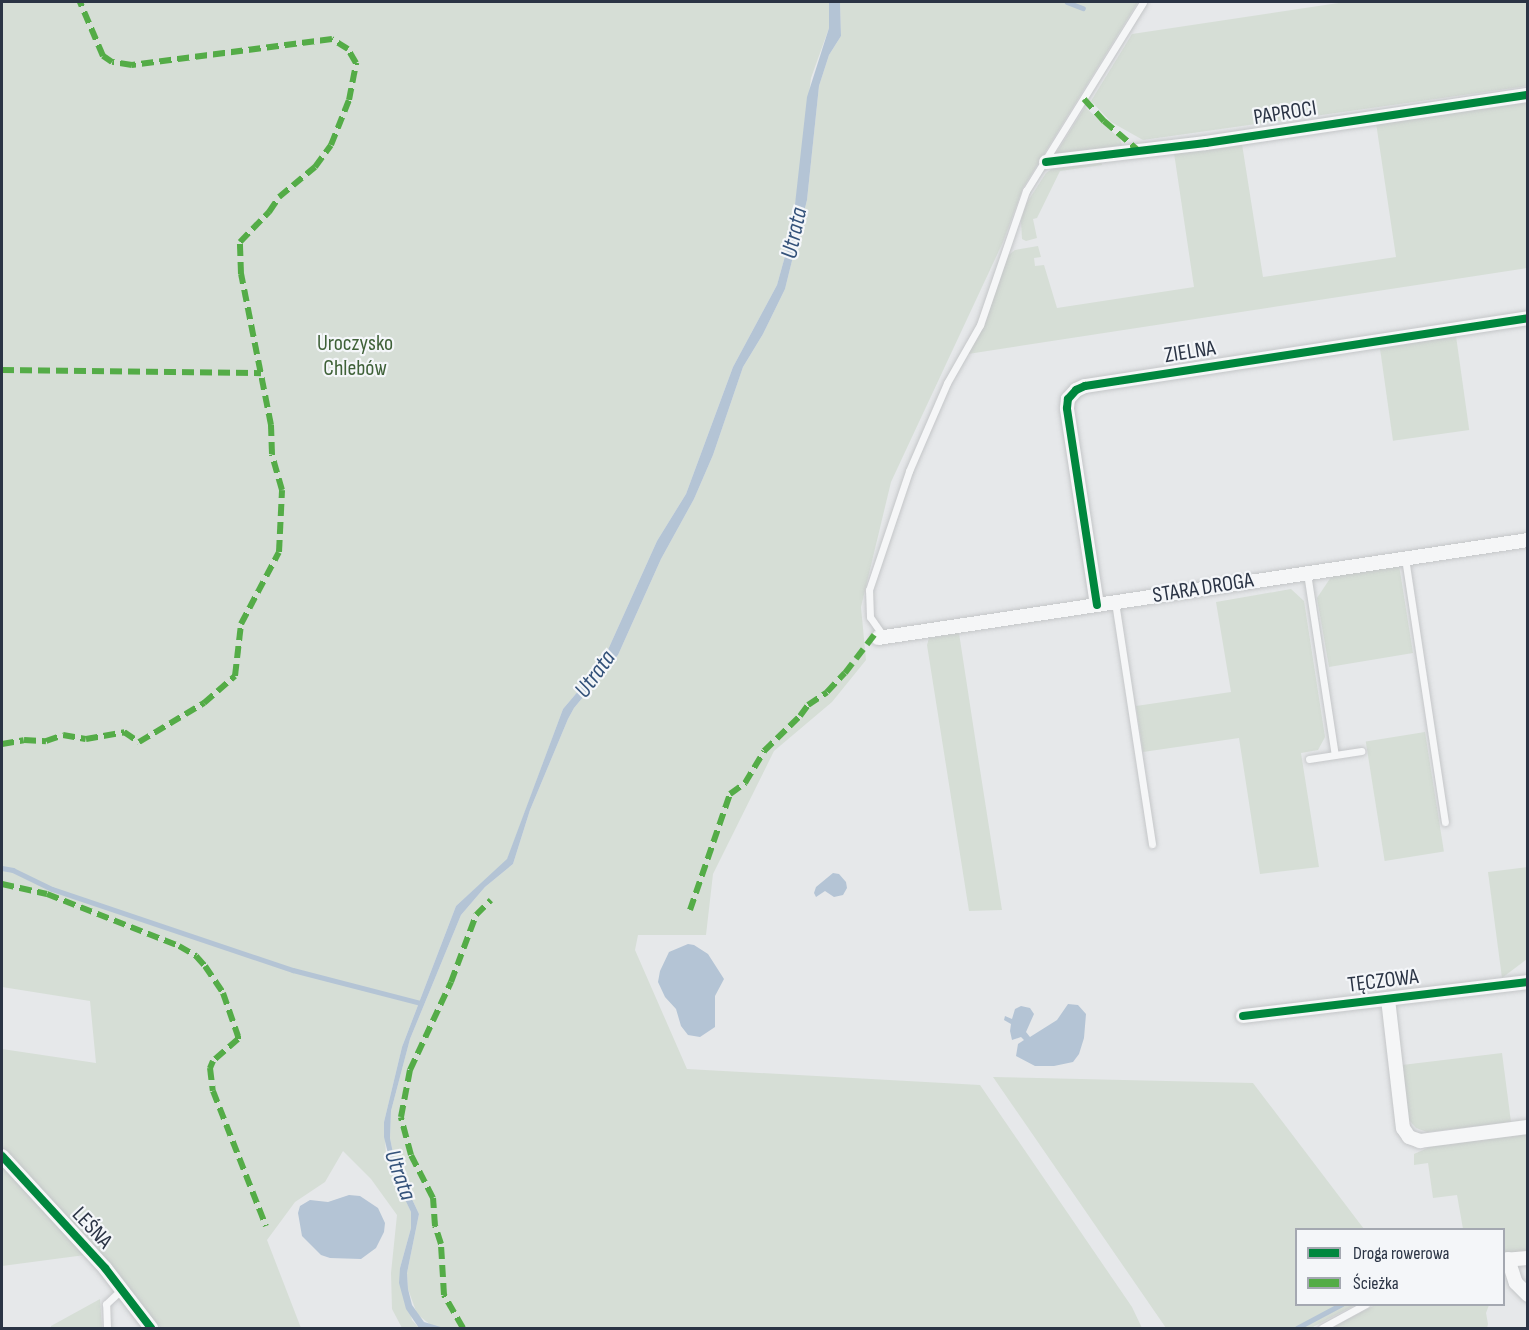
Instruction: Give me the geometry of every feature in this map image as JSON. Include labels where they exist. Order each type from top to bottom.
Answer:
[{"type":"street","name":"PAPROCI","points":[[1046,162],[1206,143],[1527,95]]},
{"type":"street","name":"ZIELNA","points":[[1097,604],[1067,408],[1068,399],[1076,390],[1527,318]]},
{"type":"street","name":"STARA DROGA","points":[[881,637],[1527,540]]},
{"type":"street","name":"TĘCZOWA","points":[[1243,1016],[1527,981]]},
{"type":"street","name":"TĘCZOWA","points":[[1388,999],[1403,1128],[1408,1137],[1419,1141],[1527,1127]]},
{"type":"street","name":"LEŚNA","points":[[2,1156],[105,1268],[151,1329]]},
{"type":"street","points":[[1527,1258],[1506,1260],[1517,1285],[1527,1295]]},
{"type":"lane","points":[[881,637],[871,620],[868,600],[887,531],[947,383],[980,325],[1026,191],[1143,2]]},
{"type":"lane","points":[[1405,558],[1445,822]]},
{"type":"lane","points":[[1306,573],[1335,755]]},
{"type":"lane","points":[[1115,602],[1152,844]]},
{"type":"lane","points":[[1309,759],[1361,750]]},
{"type":"lane","points":[[107,1329],[106,1304],[121,1290]]},
{"type":"lane","points":[[1323,1329],[1364,1306]]},
{"type":"green space","name":"Uroczysko Chlebów","points":[[2,2],[829,2],[829,28],[811,78],[792,231],[777,285],[733,367],[686,494],[657,541],[602,663],[563,709],[507,860],[456,906],[402,1047],[384,1122],[386,1155],[411,1212],[411,1228],[400,1268],[412,1320],[419,1328],[402,1328],[392,1309],[391,1273],[397,1215],[371,1179],[343,1151],[325,1182],[295,1202],[267,1240],[301,1328],[161,1328],[2,1148],[2,1049],[96,1063],[90,1001],[2,987]]},
{"type":"green space","points":[[840,2],[1138,2],[1023,188],[1003,242],[891,482],[861,607],[866,660],[832,702],[774,751],[713,874],[706,935],[638,935],[635,950],[687,1069],[980,1085],[1132,1307],[1142,1328],[444,1328],[432,1326],[417,1314],[408,1289],[407,1273],[419,1214],[395,1163],[390,1138],[391,1111],[410,1039],[461,915],[485,887],[513,864],[530,810],[568,719],[574,708],[618,655],[661,559],[694,499],[713,455],[743,367],[763,334],[785,289],[807,200],[819,86],[829,55],[841,36]]},
{"type":"green space","points":[[1345,2],[1527,2],[1527,86],[1143,140],[1111,122],[1091,101],[1132,34]]},
{"type":"green space","points":[[1527,99],[1527,268],[968,354],[987,317],[1006,257],[1015,250],[1038,246],[1041,257],[1034,258],[1035,266],[1044,265],[1057,308],[1194,287],[1174,153],[1242,144],[1263,277],[1396,257],[1376,123]]},
{"type":"green space","points":[[1085,107],[1120,139],[1122,145],[1055,155]]},
{"type":"green space","points":[[1101,160],[1102,165],[1060,171],[1037,218],[1033,219],[1037,238],[1026,241],[1022,239],[1021,221],[1026,204],[1046,173],[1055,167]]},
{"type":"green space","points":[[1456,336],[1469,430],[1393,441],[1380,347]]},
{"type":"green space","points":[[1399,565],[1413,653],[1329,667],[1317,598],[1333,574]]},
{"type":"green space","points":[[1291,589],[1304,601],[1325,737],[1318,750],[1301,753],[1319,867],[1260,874],[1239,738],[1143,752],[1136,706],[1231,692],[1216,602]]},
{"type":"green space","points":[[959,633],[1002,910],[969,911],[927,645],[929,638]]},
{"type":"green space","points":[[1425,732],[1444,852],[1385,861],[1366,741]]},
{"type":"green space","points":[[1527,867],[1527,959],[1502,978],[1488,872]]},
{"type":"green space","points":[[1502,1053],[1511,1122],[1427,1132],[1416,1128],[1409,1120],[1402,1065]]},
{"type":"green space","points":[[993,1077],[1253,1083],[1363,1228],[1295,1228],[1295,1306],[1353,1306],[1311,1328],[1166,1328]]},
{"type":"green space","points":[[1527,1134],[1527,1252],[1505,1254],[1505,1228],[1463,1228],[1457,1195],[1433,1198],[1428,1163],[1414,1165],[1414,1154],[1432,1146]]},
{"type":"green space","points":[[2,1164],[85,1255],[2,1266]]},
{"type":"green space","points":[[100,1299],[102,1328],[51,1328],[51,1326]]},
{"type":"green space","points":[[1373,1306],[1489,1306],[1486,1313],[1487,1328],[1331,1328]]},
{"type":"water","name":"Utrata","points":[[829,2],[840,2],[841,36],[829,55],[819,86],[807,200],[785,289],[763,334],[743,367],[713,455],[694,499],[661,559],[618,655],[574,708],[568,719],[530,810],[513,864],[485,887],[461,915],[410,1039],[391,1111],[390,1138],[395,1163],[419,1214],[407,1273],[412,1305],[424,1322],[444,1328],[419,1328],[406,1309],[399,1283],[400,1268],[411,1228],[411,1212],[393,1174],[384,1137],[384,1122],[402,1047],[456,906],[507,859],[563,709],[602,663],[657,541],[686,494],[733,367],[777,285],[792,231],[807,97],[829,28]]},
{"type":"water","points":[[833,873],[839,874],[846,882],[847,888],[843,895],[834,897],[825,891],[816,897],[814,893],[816,887]]},
{"type":"water","points":[[688,944],[708,954],[724,979],[715,996],[715,1027],[700,1037],[688,1035],[681,1026],[676,1009],[665,997],[658,982],[660,971],[669,952]]},
{"type":"water","points":[[1068,1004],[1078,1005],[1086,1014],[1084,1038],[1079,1054],[1073,1062],[1054,1066],[1035,1066],[1016,1056],[1018,1044],[1024,1040],[1021,1037],[1012,1040],[1011,1024],[1004,1020],[1005,1016],[1012,1019],[1015,1009],[1021,1006],[1030,1008],[1034,1014],[1026,1032],[1030,1037],[1057,1020]]},
{"type":"water","points":[[349,1195],[360,1196],[378,1208],[385,1223],[384,1232],[376,1248],[361,1259],[330,1258],[321,1255],[302,1236],[298,1213],[300,1206],[310,1200],[328,1202]]},
{"type":"waterway","points":[[1067,2],[1083,8]]},
{"type":"waterway","points":[[2,868],[13,870],[52,889],[293,970],[421,1003]]},
{"type":"waterway","points":[[1297,1328],[1338,1306]]},
{"type":"marked path","points":[[2,744],[24,740],[46,741],[63,735],[86,739],[124,732],[139,742],[204,703],[235,676],[241,624],[279,552],[282,490],[272,454],[271,425],[241,274],[240,242],[269,212],[279,197],[315,167],[331,145],[349,100],[356,63],[348,49],[332,39],[132,65],[112,62],[103,56],[80,2]]},
{"type":"marked path","points":[[1084,99],[1104,121],[1139,151]]},
{"type":"marked path","points":[[2,370],[261,373]]},
{"type":"marked path","points":[[690,910],[730,794],[745,783],[764,751],[800,716],[808,705],[827,692],[845,673],[878,630]]},
{"type":"marked path","points":[[2,884],[47,894],[179,946],[196,956],[205,966],[223,993],[238,1036],[238,1039],[213,1061],[210,1068],[213,1091],[266,1226]]},
{"type":"marked path","points":[[463,1328],[444,1295],[441,1244],[435,1226],[433,1198],[411,1155],[401,1117],[410,1070],[451,982],[476,915],[491,900]]},
{"type":"cycle path","points":[[1046,162],[1206,143],[1528,95]]},
{"type":"cycle path","points":[[1097,605],[1067,408],[1068,399],[1076,390],[1085,386],[1528,318]]},
{"type":"cycle path","points":[[1243,1016],[1528,982]]},
{"type":"cycle path","points":[[2,1156],[105,1268],[151,1328]]}]
